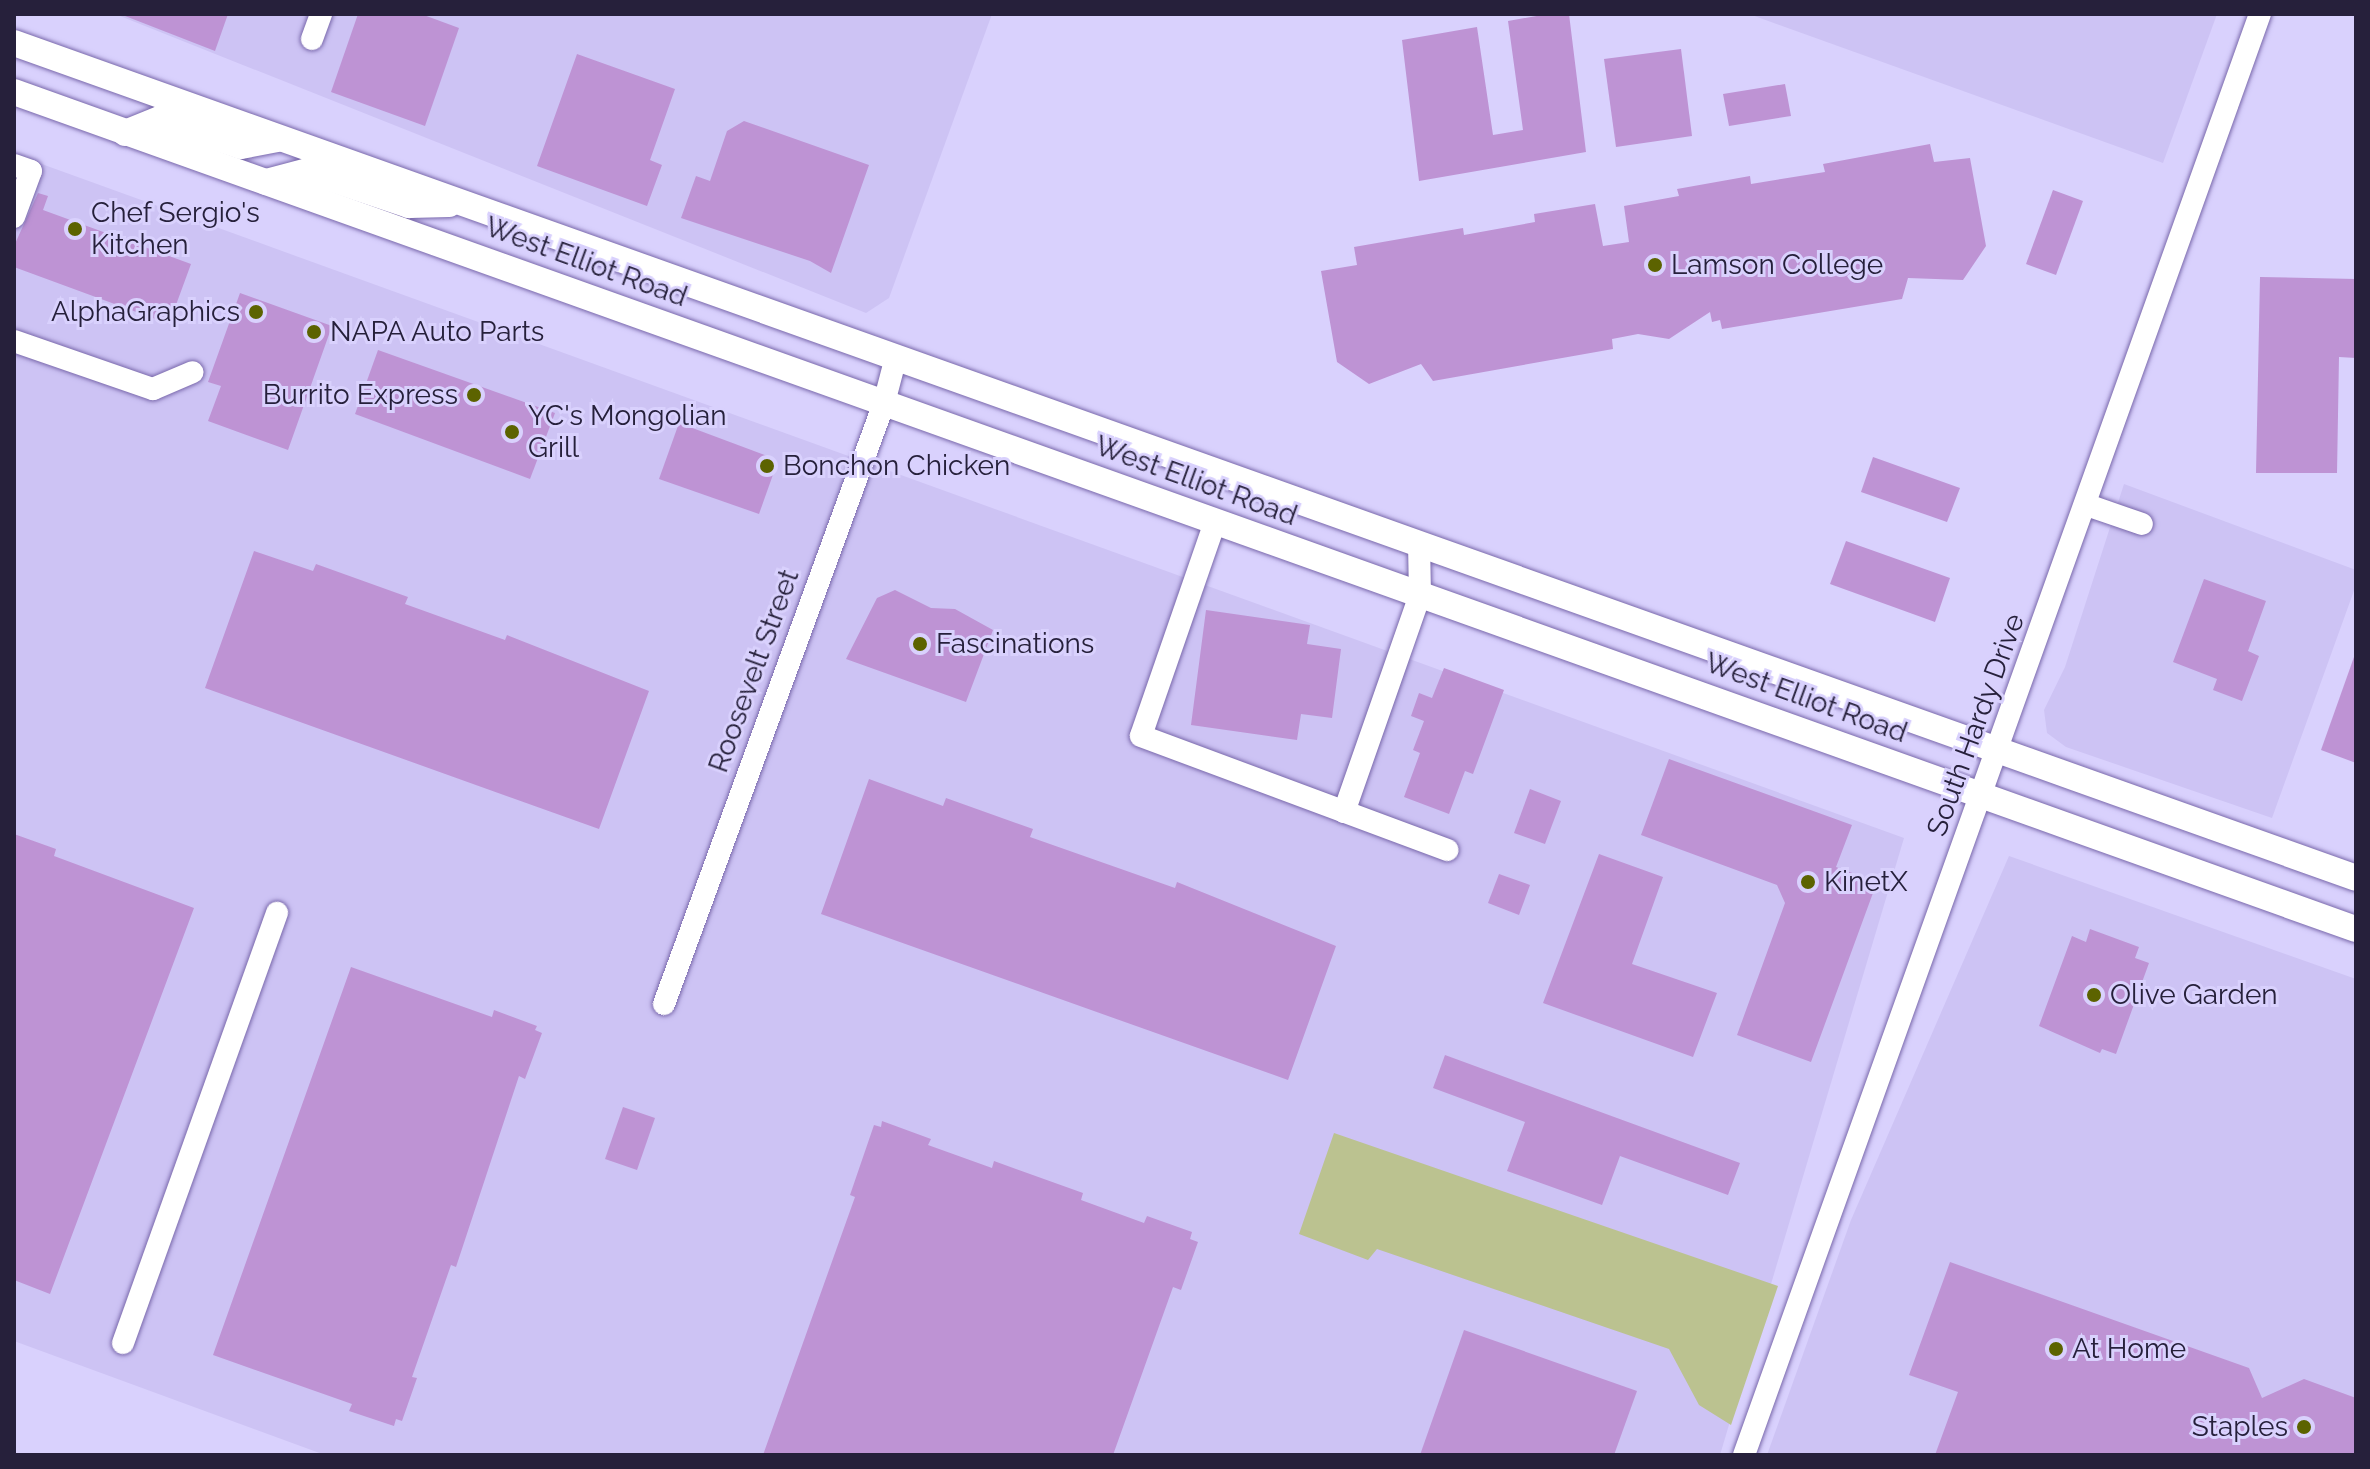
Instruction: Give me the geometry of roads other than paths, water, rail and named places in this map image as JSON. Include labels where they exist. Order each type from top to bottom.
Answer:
[{"type":"main road","name":"West Elliot Road","points":[[14,43],[2356,878]]},
{"type":"main road","name":"West Elliot Road","points":[[14,92],[2356,929]]},
{"type":"main road","points":[[125,133],[160,119],[241,146],[279,139]]},
{"type":"main road","points":[[266,182],[308,171],[409,205],[465,204]]},
{"type":"street","points":[[312,39],[321,14]]},
{"type":"street","name":"South Hardy Drive","points":[[1744,1455],[1999,752],[2260,14]]},
{"type":"street","points":[[14,217],[22,168]]},
{"type":"street","points":[[14,341],[153,389],[193,372]]},
{"type":"street","name":"Roosevelt Street","points":[[664,1004],[884,403],[896,357]]},
{"type":"street","points":[[2087,505],[2142,524]]},
{"type":"street","points":[[1215,522],[1141,736],[1447,850]]},
{"type":"street","points":[[1344,812],[1420,595],[1419,543]]},
{"type":"street","points":[[123,1343],[277,913]]},
{"type":"place","name":"Chef Sergio's Kitchen","points":[[75,229]]},
{"type":"place","name":"Lamson College","points":[[1655,265]]},
{"type":"place","name":"AlphaGraphics","points":[[256,312]]},
{"type":"place","name":"NAPA Auto Parts","points":[[314,332]]},
{"type":"place","name":"Burrito Express","points":[[474,395]]},
{"type":"place","name":"YC's Mongolian Grill","points":[[512,432]]},
{"type":"place","name":"Bonchon Chicken","points":[[767,466]]},
{"type":"place","name":"Fascinations","points":[[920,644]]},
{"type":"place","name":"KinetX","points":[[1808,882]]},
{"type":"place","name":"Olive Garden","points":[[2094,995]]},
{"type":"place","name":"At Home","points":[[2056,1349]]},
{"type":"place","name":"Staples","points":[[2304,1427]]}]
